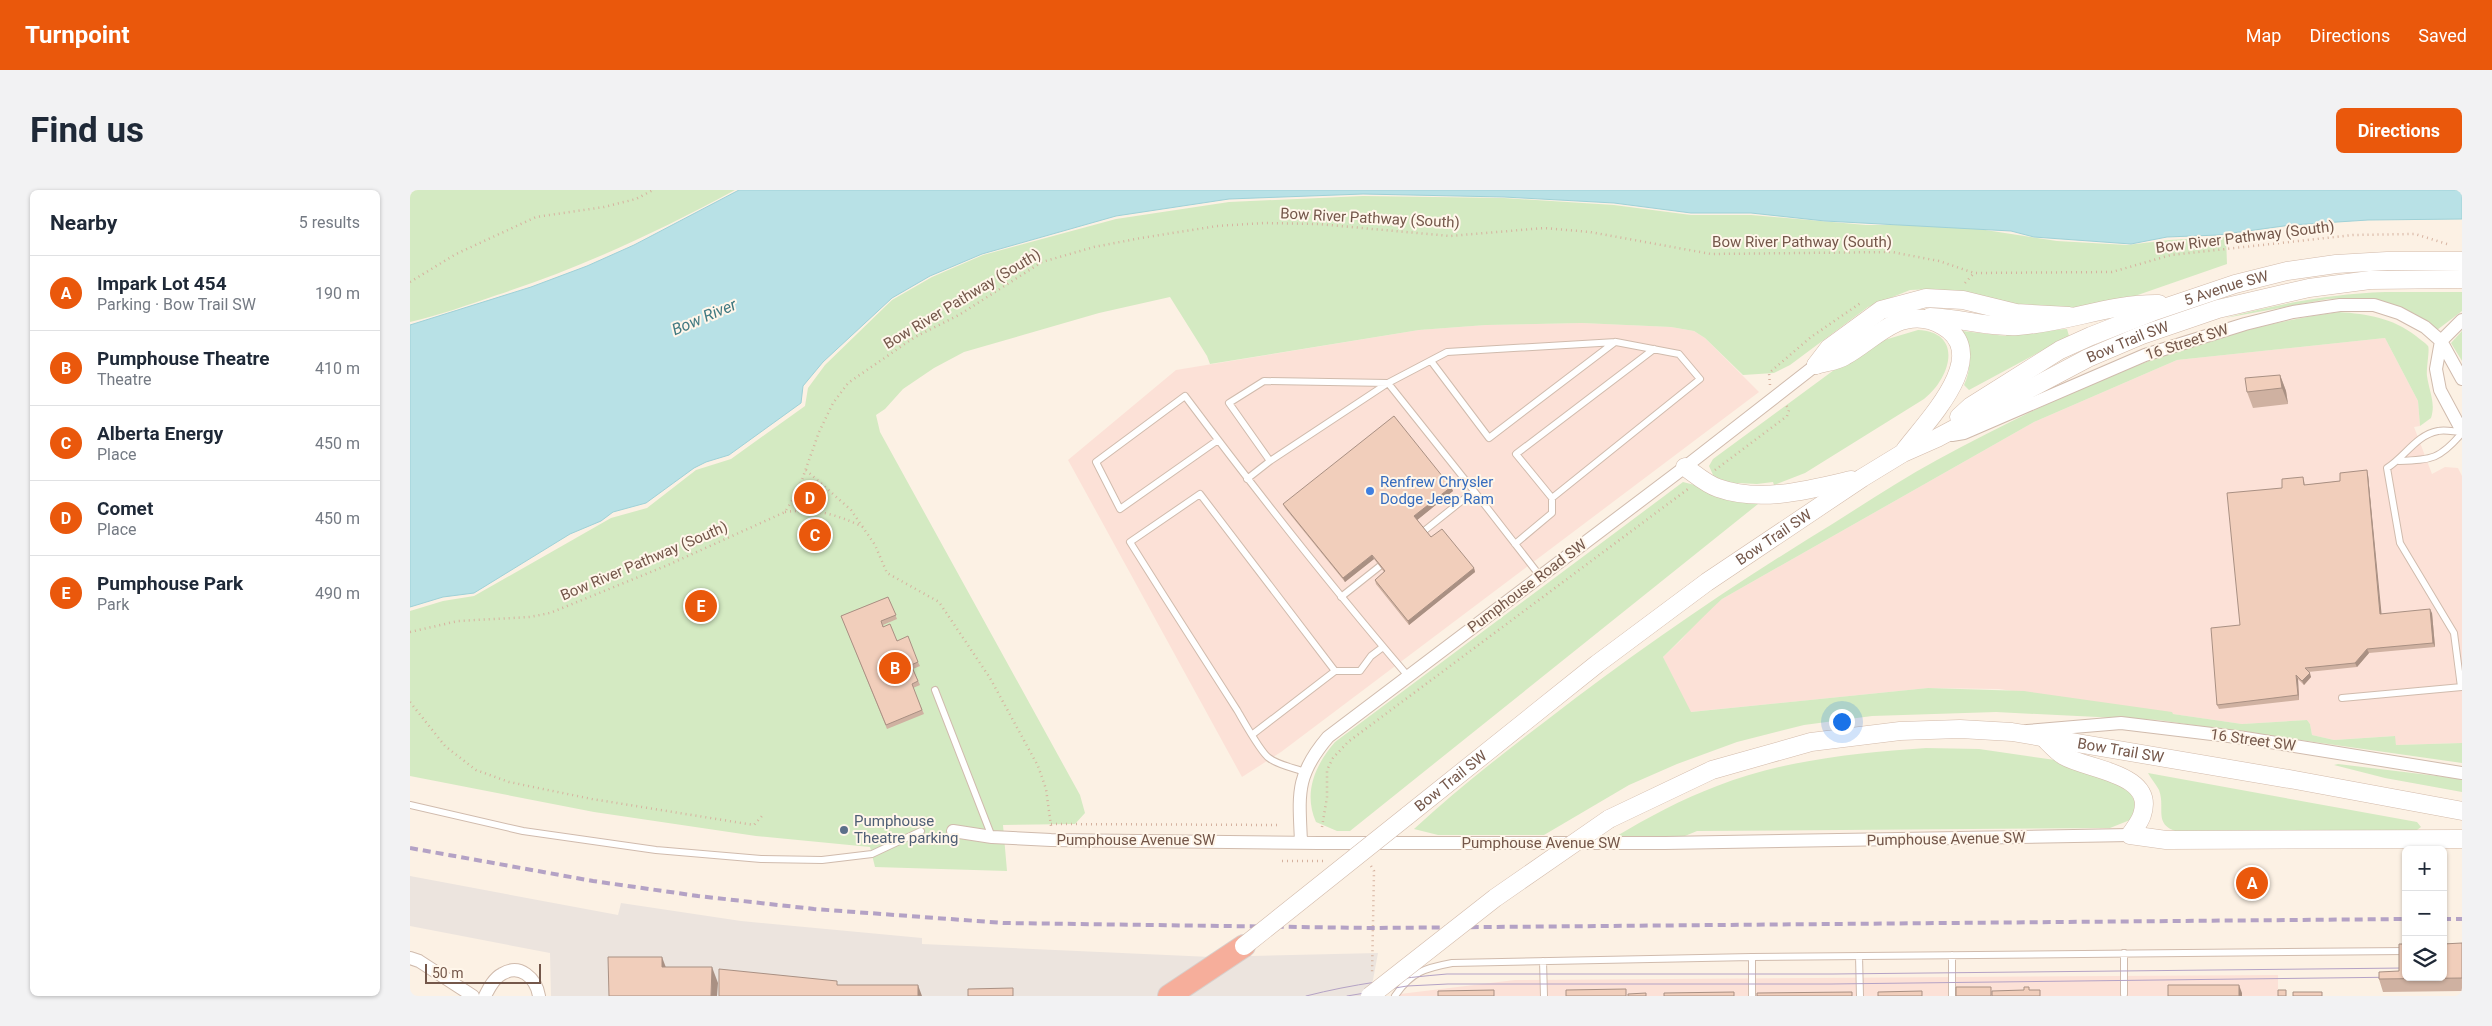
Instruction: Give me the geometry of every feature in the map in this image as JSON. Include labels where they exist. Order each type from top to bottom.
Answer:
[{"type":"highway","points":[[1169,996],[1244,946]]},
{"type":"main road","name":"5 Avenue SW","points":[[1937,438],[1972,406],[2060,350],[2091,336],[2174,305],[2235,284],[2287,271],[2458,253]]},
{"type":"main road","name":"Bow Trail SW","points":[[1182,996],[1597,664],[1699,587],[1862,478],[1903,453],[1937,438],[2088,358],[2142,335],[2218,309],[2309,288],[2370,280],[2462,279]]},
{"type":"main road","points":[[1816,365],[1829,348],[1880,310],[1926,298],[1963,300],[2016,313],[2069,316]]},
{"type":"main road","points":[[1816,365],[1843,358],[1896,323],[1920,317],[1952,317],[1985,324],[2016,326],[2040,324],[2069,316],[2144,304],[2174,305]]},
{"type":"main road","points":[[1903,453],[1954,385],[1962,364],[1960,348],[1951,330],[1933,320],[1920,317]]},
{"type":"main road","points":[[1685,467],[1717,488],[1745,495],[1805,491],[1862,478]]},
{"type":"main road","name":"Bow Trail SW","points":[[1371,989],[1495,898],[1610,819],[1712,770],[1811,742],[1900,731],[1960,729],[2012,732],[2296,780],[2462,811]]},
{"type":"main road","points":[[2044,738],[2064,756],[2118,775],[2132,783],[2141,792],[2144,805],[2142,816],[2130,835],[2166,840],[2462,839]]},
{"type":"street","name":"16 Street SW","points":[[1937,438],[1964,433],[2145,355],[2245,324],[2293,312],[2340,304],[2374,305],[2399,313],[2425,327],[2441,341],[2462,379]]},
{"type":"street","points":[[2462,320],[2441,341],[2436,369],[2440,390],[2462,432]]},
{"type":"street","name":"Pumphouse Road SW","points":[[1301,842],[1299,796],[1304,772],[1316,750],[1328,737],[1685,467],[1816,365]]},
{"type":"street","name":"16 Street SW","points":[[2012,732],[2121,723],[2245,738],[2462,773]]},
{"type":"street","name":"Pumphouse Avenue SW","points":[[953,831],[992,837],[1051,840],[1301,842],[1665,842],[2130,835]]},
{"type":"street","points":[[410,958],[419,961],[473,996]]},
{"type":"street","points":[[485,996],[496,978],[511,970],[528,974],[534,980],[539,996]]},
{"type":"lane","points":[[1431,360],[1489,438],[1616,342]]},
{"type":"lane","points":[[1247,479],[1270,461],[1388,383],[1447,352],[1616,342],[1679,354],[1700,380],[1552,498]]},
{"type":"lane","points":[[1514,544],[1552,513],[1552,498],[1516,454],[1654,349]]},
{"type":"lane","points":[[1270,461],[1229,403],[1264,381],[1388,383]]},
{"type":"lane","points":[[1388,383],[1540,576]]},
{"type":"lane","points":[[1218,440],[1120,509],[1096,462],[1185,396],[1218,440],[1247,479],[1340,597],[1408,676]]},
{"type":"lane","points":[[2342,698],[2461,687],[2454,633],[2400,543],[2386,468],[2399,461],[2418,439],[2438,430],[2462,432]]},
{"type":"lane","points":[[2399,461],[2427,460],[2447,451],[2462,432]]},
{"type":"lane","points":[[1424,531],[1474,491]]},
{"type":"lane","points":[[1304,772],[1268,758],[1130,542],[1200,494],[1335,671]]},
{"type":"lane","points":[[1340,597],[1380,566]]},
{"type":"lane","points":[[1252,734],[1335,671],[1360,671],[1371,656],[1383,647]]},
{"type":"lane","points":[[935,690],[992,837]]},
{"type":"lane","points":[[410,805],[523,830],[656,850],[761,859],[822,860],[872,854],[921,831]]},
{"type":"lane","points":[[1395,996],[1405,981],[1425,968],[1452,963],[1752,957],[2402,951]]},
{"type":"lane","points":[[2124,954],[2124,994]]},
{"type":"lane","points":[[1952,955],[1952,996]]},
{"type":"lane","points":[[1860,956],[1860,996]]},
{"type":"lane","points":[[1752,957],[1752,996]]},
{"type":"lane","points":[[1543,961],[1544,996]]},
{"type":"path","points":[[410,282],[456,254],[536,217],[604,207],[636,200],[652,190]]},
{"type":"path","name":"Bow River Pathway (South)","points":[[410,632],[458,621],[530,617],[550,613],[668,565],[785,512],[798,491],[833,403],[848,383],[915,337],[959,315],[1042,262],[1094,247],[1217,226],[1318,224],[1450,236],[1544,228],[1590,232],[1711,254],[1892,252],[1939,261],[1974,273],[2112,272],[2171,255],[2353,235],[2414,234],[2458,253]]},
{"type":"path","points":[[1710,473],[1787,416],[1789,410],[1786,405]]},
{"type":"path","points":[[806,470],[838,496],[864,527],[887,572],[939,602],[990,678],[1038,766],[1046,789],[1051,824],[1051,840]]},
{"type":"path","points":[[1322,827],[1327,797],[1327,770],[1333,758],[1348,742],[1692,486]]},
{"type":"path","points":[[785,512],[802,510],[832,514],[864,527]]},
{"type":"path","points":[[410,702],[445,746],[476,770],[509,782],[592,799],[754,825],[762,816]]},
{"type":"path","points":[[1051,824],[1278,824]]},
{"type":"path","points":[[1369,862],[1374,872],[1371,989]]},
{"type":"shaded area","points":[[1582,323],[1671,327],[1694,331],[1705,338],[1759,392],[1281,752],[1242,777],[1068,460],[1176,370],[1419,330],[1486,325]]},
{"type":"shaded area","points":[[2385,338],[2418,401],[2420,426],[2414,427],[2432,474],[2445,467],[2458,468],[2462,476],[2462,743],[2396,745],[2394,736],[2334,740],[2312,735],[2310,724],[2307,720],[2242,724],[1999,689],[1928,688],[1690,712],[1663,657],[1697,621],[1722,599],[2034,422],[2177,360]]},
{"type":"shaded area","points":[[410,876],[618,915],[621,903],[741,921],[922,938],[922,944],[1211,957],[1378,953],[1370,996],[551,996],[550,953],[410,926]]},
{"type":"shaded area","points":[[2278,975],[2278,996],[1397,996],[1400,994],[1515,980]]},
{"type":"green space","points":[[410,190],[735,190],[648,235],[588,261],[528,284],[443,313],[410,322]]},
{"type":"green space","points":[[1363,196],[1504,198],[1614,205],[1691,215],[1751,215],[1866,225],[1953,225],[2057,241],[2127,245],[2169,240],[2226,237],[2227,264],[2132,297],[2070,310],[2015,306],[1957,292],[1932,289],[1910,290],[1868,307],[1790,365],[1774,373],[1743,375],[1705,338],[1694,331],[1671,327],[1582,323],[1486,325],[1419,330],[1210,364],[1207,356],[1170,297],[1099,313],[964,352],[934,368],[903,389],[885,409],[876,415],[880,432],[1080,795],[1085,813],[1075,824],[1003,825],[1007,871],[875,867],[870,847],[756,836],[594,812],[410,776],[410,611],[443,601],[474,596],[611,518],[647,508],[696,470],[731,459],[805,406],[808,388],[825,365],[892,300],[932,277],[983,255],[1116,219],[1229,202]]},
{"type":"green space","points":[[2385,292],[2462,292],[2462,311],[2437,330],[2369,299],[2354,298],[2328,299],[2225,318],[2304,300]]},
{"type":"green space","points":[[2339,312],[2360,314],[2389,321],[2407,330],[2428,346],[2427,376],[2433,407],[2431,418],[2420,426],[2418,401],[2385,338],[2177,360],[2034,422],[1722,599],[1663,657],[1691,712],[1928,688],[2024,691],[2242,724],[2307,720],[2310,724],[2312,735],[2334,740],[2395,736],[2396,745],[2462,743],[2462,763],[2158,720],[1996,712],[1872,716],[1804,725],[1737,742],[1677,764],[1629,785],[1544,835],[1438,835],[1414,829],[1446,800],[1496,760],[1643,649],[1774,560],[1937,460],[2082,388],[2181,349],[2285,321]]},
{"type":"green space","points":[[2067,329],[2069,336],[1969,390],[1964,385],[1967,378],[1969,360],[1960,334],[1962,331],[2006,336],[2007,333]]},
{"type":"green space","points":[[1918,330],[1933,333],[1942,339],[1947,347],[1948,357],[1941,380],[1924,399],[1805,473],[1774,485],[1773,482],[1757,484],[1738,483],[1738,485],[1714,477],[1709,466],[1713,459],[1834,370],[1881,341]]},
{"type":"green space","points":[[2462,331],[2462,361],[2451,343]]},
{"type":"green space","points":[[1683,482],[1757,501],[1758,504],[1350,831],[1337,831],[1316,822],[1311,800],[1313,780],[1322,760],[1335,742]]},
{"type":"green space","points":[[1926,748],[1979,749],[2055,760],[2128,788],[2137,806],[2130,820],[2110,828],[1697,831],[1685,836],[1615,837],[1678,803],[1742,777],[1820,759]]},
{"type":"green space","points":[[2334,765],[2462,779],[2462,792],[2385,778]]},
{"type":"green space","points":[[2148,773],[2417,822],[2421,827],[2417,830],[2179,832],[2165,825],[2161,815],[2159,790]]},
{"type":"water","name":"Bow River","points":[[739,190],[2462,190],[2462,219],[2368,220],[2291,225],[2218,235],[2167,237],[2131,244],[2034,237],[2011,231],[1825,221],[1751,213],[1691,213],[1614,203],[1504,197],[1363,194],[1229,199],[1116,216],[982,254],[930,276],[892,298],[823,362],[803,386],[801,403],[729,455],[694,468],[646,503],[613,512],[601,521],[570,534],[474,593],[443,597],[410,607],[410,325],[531,287],[587,266],[634,245]]},
{"type":"building","points":[[2280,375],[2282,388],[2247,392],[2245,378]]},
{"type":"building","points":[[1394,416],[1451,487],[1414,516],[1431,537],[1442,529],[1474,568],[1408,621],[1375,580],[1385,571],[1372,555],[1343,578],[1283,504]]},
{"type":"building","points":[[2367,470],[2380,614],[2430,609],[2433,643],[2367,649],[2355,663],[2305,668],[2310,673],[2302,681],[2296,675],[2298,695],[2217,705],[2211,628],[2240,625],[2227,493],[2282,488],[2282,479],[2303,477],[2304,485],[2340,481],[2340,473]]},
{"type":"building","points":[[888,597],[896,615],[881,621],[883,627],[890,624],[897,641],[908,636],[918,662],[911,665],[918,681],[912,684],[922,710],[886,725],[841,616]]},
{"type":"building","points":[[2462,943],[2462,978],[2447,978],[2447,944]]},
{"type":"building","points":[[2399,944],[2402,944],[2402,979],[2379,979],[2379,972],[2399,971]]},
{"type":"building","points":[[608,957],[662,957],[662,967],[712,967],[711,996],[609,996]]},
{"type":"building","points":[[719,969],[837,981],[837,985],[918,985],[918,996],[719,996]]},
{"type":"building","points":[[2168,985],[2239,985],[2239,996],[2168,996]]},
{"type":"building","points":[[1956,987],[1991,987],[1991,996],[1956,996]]},
{"type":"building","points":[[2024,987],[2029,987],[2029,990],[2040,990],[2040,996],[1992,996],[1992,991],[2024,990]]},
{"type":"building","points":[[1013,988],[1013,996],[968,996],[968,989]]},
{"type":"building","points":[[1626,989],[1626,996],[1566,996],[1566,990]]},
{"type":"building","points":[[1494,990],[1494,996],[1438,996],[1438,991]]},
{"type":"building","points":[[2278,990],[2286,990],[2286,996],[2278,996]]},
{"type":"building","points":[[1922,991],[1922,996],[1878,996],[1878,992]]},
{"type":"building","points":[[1734,992],[1734,996],[1664,996],[1664,993]]},
{"type":"building","points":[[1852,992],[1852,996],[1757,996],[1757,993]]},
{"type":"building","points":[[2293,992],[2322,992],[2322,996],[2293,996]]},
{"type":"building","points":[[1646,993],[1646,996],[1628,996],[1628,994]]},
{"type":"tram line","points":[[1306,996],[1376,982],[1447,974],[1833,974],[2402,968]]},
{"type":"tram line","points":[[1347,996],[1407,986],[1448,984],[1831,984],[2402,977]]},
{"type":"railway","points":[[410,848],[593,881],[698,896],[814,909],[1004,923],[1373,928],[2402,919]]},
{"type":"railway","points":[[2447,919],[2462,919]]},
{"type":"place","name":"Renfrew Chrysler Dodge Jeep Ram","points":[[1370,491]]},
{"type":"place","name":"Comet","points":[[810,498]]},
{"type":"place","name":"Alberta Energy","points":[[815,535]]},
{"type":"place","name":"Pumphouse Park","points":[[701,606]]},
{"type":"place","name":"Pumphouse Theatre","points":[[895,668]]},
{"type":"place","name":"Pumphouse Theatre parking","points":[[844,830]]},
{"type":"place","name":"Impark Lot 454","points":[[2252,883]]}]
